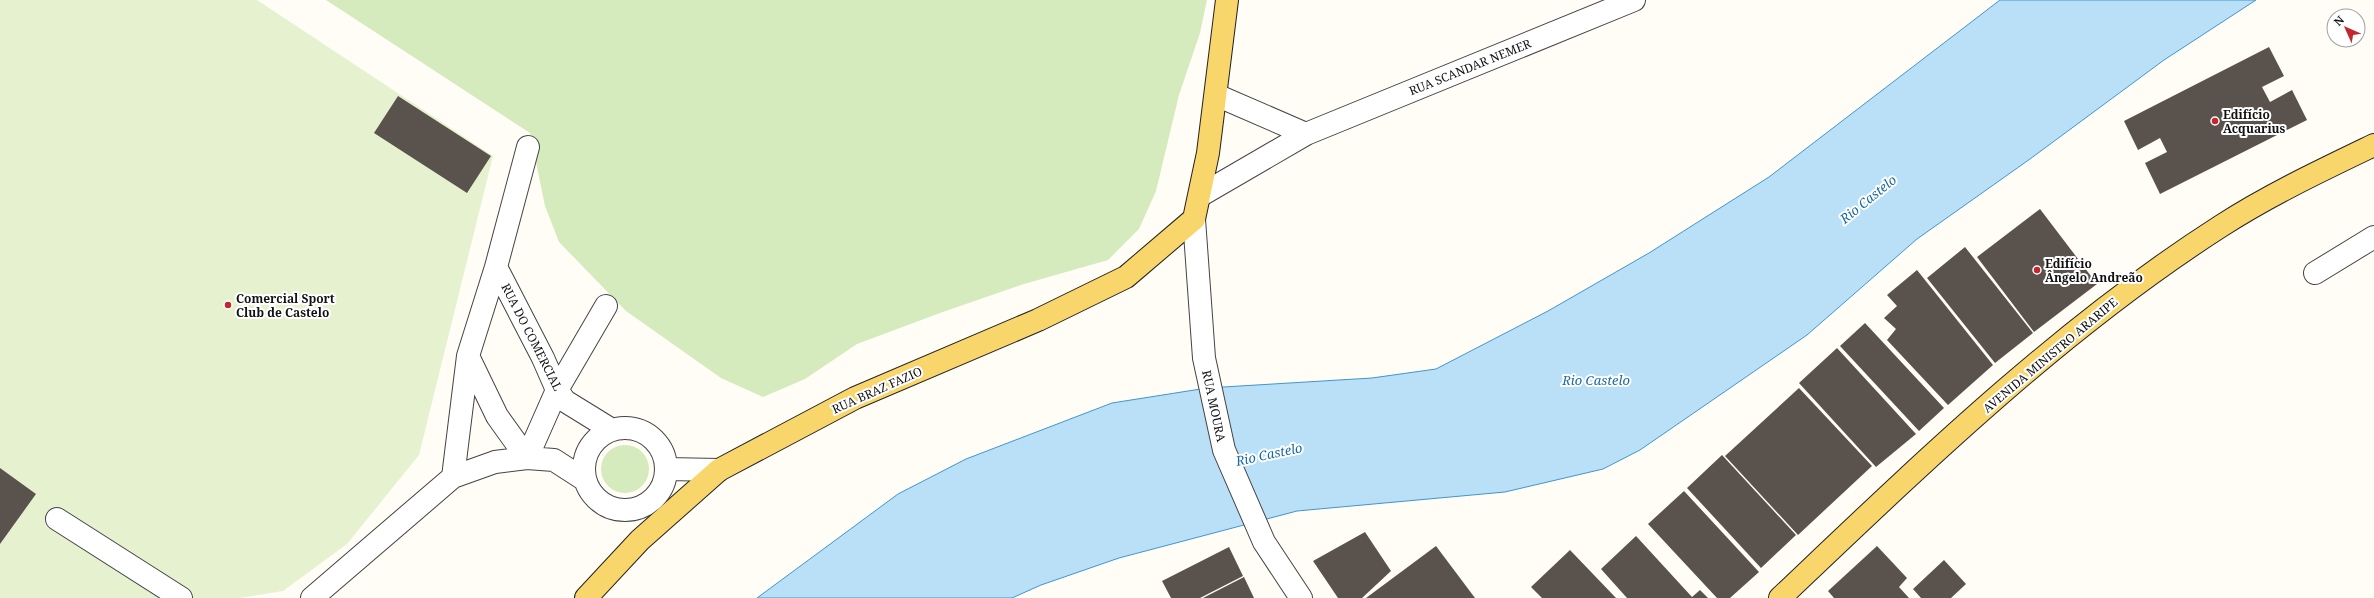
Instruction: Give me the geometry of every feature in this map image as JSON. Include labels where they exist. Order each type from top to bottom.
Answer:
[{"type":"main road","points":[[1194,219],[1200,195],[1216,95],[1227,0]]},
{"type":"main road","name":"AVENIDA MINISTRO ARARIPE","points":[[1780,598],[1929,457],[2087,323],[2158,270],[2222,226],[2309,177],[2374,145]]},
{"type":"main road","name":"RUA BRAZ FAZIO","points":[[586,598],[640,540],[719,470],[855,398],[1038,320],[1126,277],[1194,219]]},
{"type":"street","name":"RUA SCANDAR NEMER","points":[[1200,195],[1306,134],[1634,0]]},
{"type":"street","points":[[1216,95],[1306,134]]},
{"type":"street","name":"RUA DO COMERCIAL","points":[[453,477],[468,356],[496,267],[528,147]]},
{"type":"street","name":"RUA MOURA","points":[[1194,219],[1204,358],[1224,450],[1264,542],[1301,598]]},
{"type":"street","points":[[2315,273],[2374,237]]},
{"type":"street","name":"RUA DO COMERCIAL","points":[[496,267],[543,358],[557,390],[574,408],[612,430]]},
{"type":"street","points":[[528,458],[557,390],[606,306]]},
{"type":"street","points":[[468,356],[497,416],[528,458]]},
{"type":"street","points":[[312,598],[453,477],[495,462],[528,458],[554,460],[585,480],[597,499],[609,507],[622,510],[636,509],[649,503],[659,493],[665,482],[667,469],[665,456],[659,444],[649,435],[638,429],[625,427],[612,430],[600,437],[590,447],[585,461],[585,480]]},
{"type":"street","points":[[667,469],[719,470]]},
{"type":"street","points":[[636,509],[640,540]]},
{"type":"street","points":[[57,519],[181,598]]},
{"type":"green space","name":"Comercial Sport Club de Castelo","points":[[0,0],[257,0],[493,156],[419,455],[347,544],[283,591],[240,598],[0,598]]},
{"type":"green space","points":[[326,0],[1207,0],[1200,33],[1179,95],[1156,191],[1139,229],[1108,260],[1024,284],[857,344],[805,379],[763,397],[721,378],[626,311],[559,242],[545,206],[530,133]]},
{"type":"green space","points":[[625,445],[634,447],[642,452],[647,460],[649,469],[647,478],[642,486],[634,491],[625,493],[616,491],[608,486],[603,478],[601,469],[603,460],[608,452],[616,447]]},
{"type":"water","name":"Rio Castelo","points":[[2000,0],[2256,0],[2164,60],[2030,159],[1917,239],[1807,335],[1640,450],[1603,469],[1505,492],[1297,511],[1119,558],[1041,585],[1012,598],[757,598],[898,494],[966,459],[1112,403],[1207,388],[1372,378],[1436,369],[1548,311],[1649,253],[1769,177]]},
{"type":"building","name":"Edifício Acquarius","points":[[2269,47],[2284,76],[2262,87],[2270,102],[2292,90],[2307,120],[2160,194],[2145,163],[2167,152],[2160,138],[2138,150],[2124,121]]},
{"type":"building","points":[[398,96],[491,156],[467,193],[374,133]]},
{"type":"building","name":"Edifício Ângelo Andreão","points":[[2040,209],[2097,284],[2034,332],[1977,257]]},
{"type":"building","points":[[1965,247],[2033,333],[1995,363],[1927,278]]},
{"type":"building","points":[[1917,270],[1993,365],[1948,405],[1887,340],[1896,329],[1884,318],[1897,306],[1887,295]]},
{"type":"building","points":[[1865,323],[1944,408],[1919,431],[1840,346]]},
{"type":"building","points":[[1837,348],[1916,434],[1876,467],[1799,383]]},
{"type":"building","points":[[1799,388],[1872,466],[1798,535],[1725,456]]},
{"type":"building","points":[[1722,455],[1796,535],[1761,568],[1687,488]]},
{"type":"building","points":[[0,468],[36,494],[0,544]]},
{"type":"building","points":[[1684,491],[1759,572],[1730,598],[1717,598],[1648,524]]},
{"type":"building","points":[[1365,532],[1391,571],[1362,598],[1338,598],[1313,561]]},
{"type":"building","points":[[1636,536],[1692,597],[1700,590],[1708,598],[1627,598],[1601,569]]},
{"type":"building","points":[[1436,546],[1475,598],[1366,598]]},
{"type":"building","points":[[1877,546],[1907,578],[1899,587],[1909,598],[1834,598],[1828,591]]},
{"type":"building","points":[[1229,547],[1243,576],[1200,598],[1171,598],[1162,581]]},
{"type":"building","points":[[1570,550],[1616,598],[1542,598],[1531,587]]},
{"type":"building","points":[[1944,560],[1966,584],[1951,598],[1921,598],[1913,589]]},
{"type":"building","points":[[1244,577],[1254,598],[1203,598]]},
{"type":"place","name":"Edifício Acquarius","points":[[2215,121]]},
{"type":"place","name":"Edifício Ângelo Andreão","points":[[2037,270]]},
{"type":"place","name":"Comercial Sport Club de Castelo","points":[[228,305]]}]
